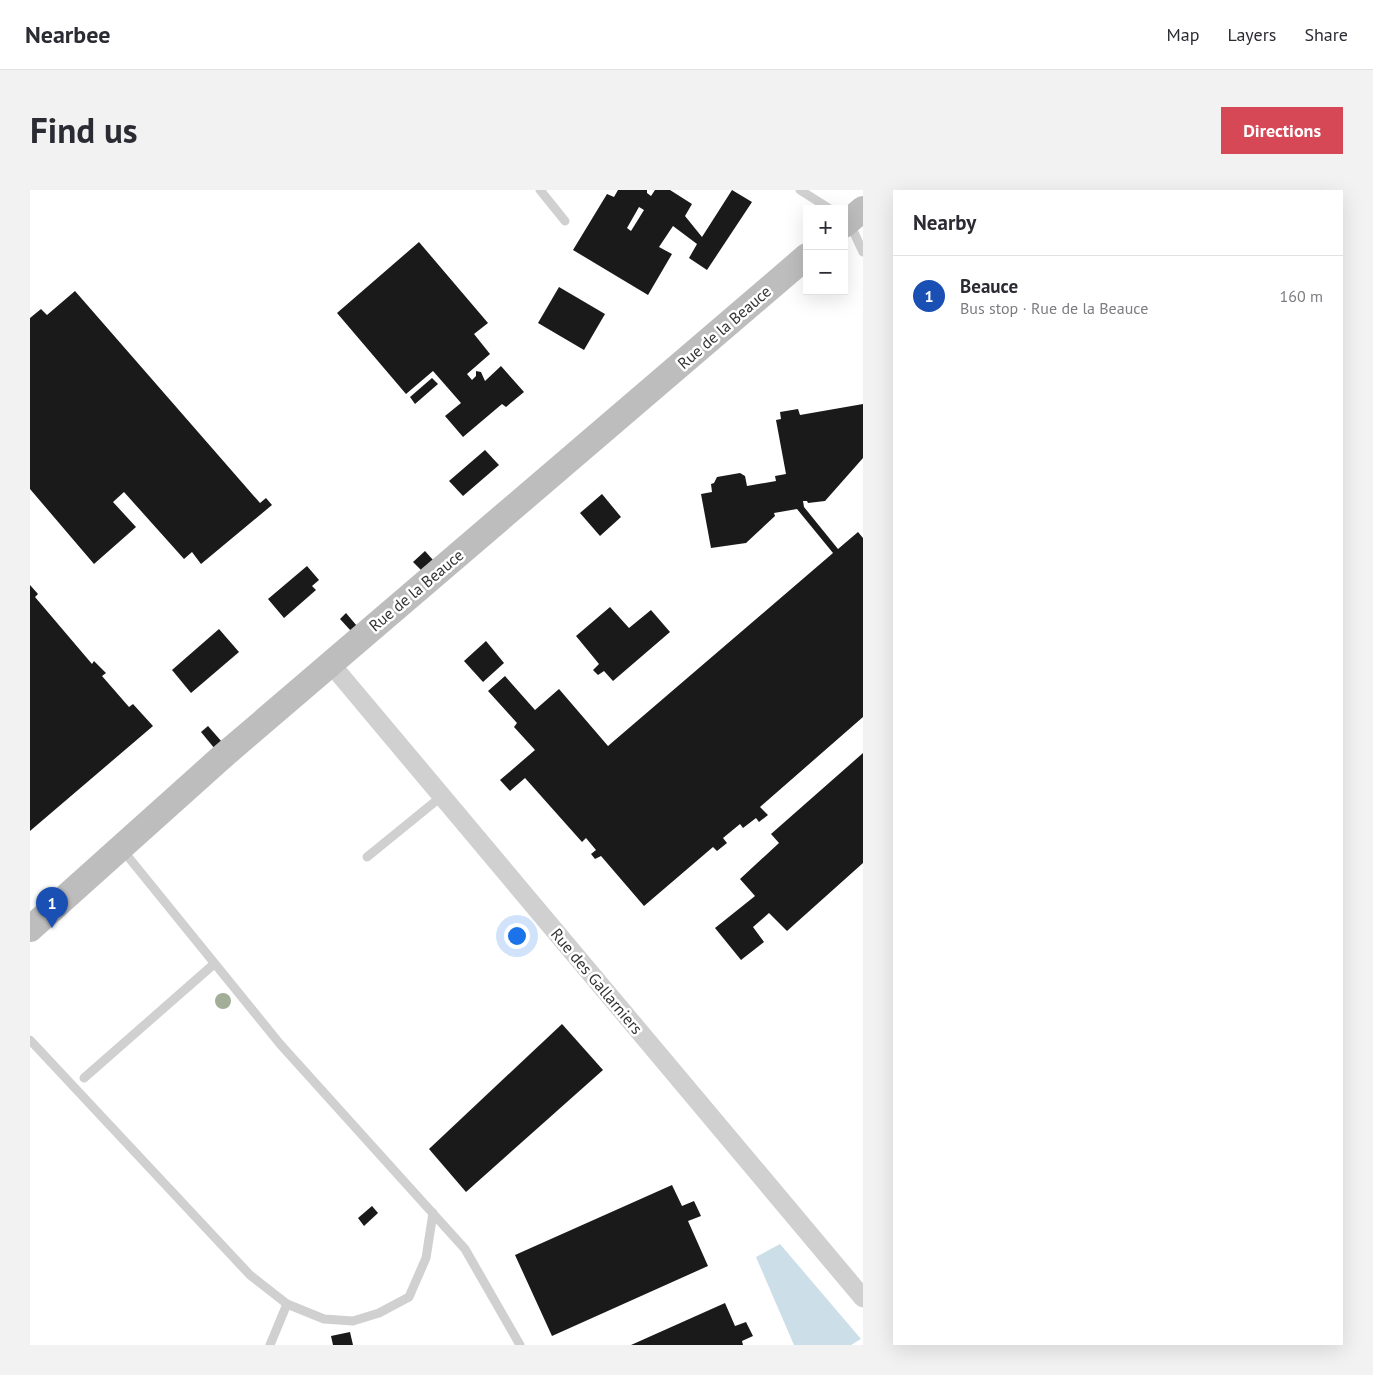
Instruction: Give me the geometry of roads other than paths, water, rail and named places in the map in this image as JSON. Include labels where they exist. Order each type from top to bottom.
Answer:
[{"type":"street","name":"Rue de la Beauce","points":[[30,929],[120,846],[803,259]]},
{"type":"street","name":"Rue des Gallarniers","points":[[331,664],[863,1298]]},
{"type":"lane","points":[[540,190],[565,221]]},
{"type":"lane","points":[[800,190],[827,205]]},
{"type":"lane","points":[[848,220],[863,252]]},
{"type":"lane","points":[[367,857],[442,796]]},
{"type":"lane","points":[[120,846],[280,1044],[465,1249],[520,1345]]},
{"type":"lane","points":[[84,1078],[214,964]]},
{"type":"lane","points":[[30,1040],[250,1275],[287,1304],[324,1318],[354,1321],[379,1312],[409,1297],[426,1258],[433,1213]]},
{"type":"lane","points":[[270,1345],[287,1304]]},
{"type":"place","name":"Beauce","points":[[52,928]]}]
